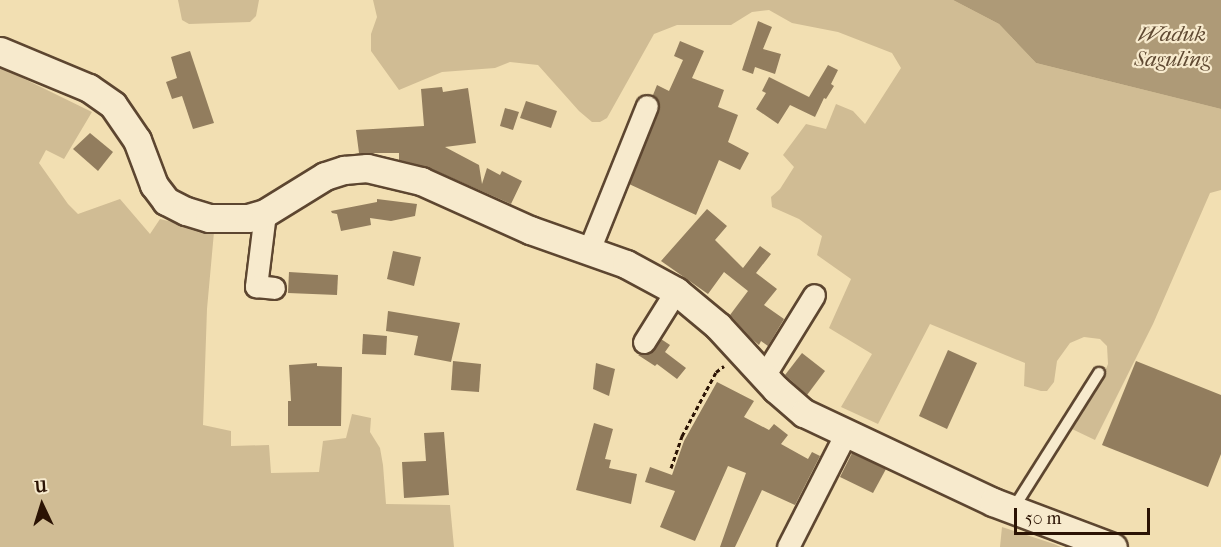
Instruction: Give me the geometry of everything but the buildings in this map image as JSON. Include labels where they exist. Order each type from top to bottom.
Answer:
[{"type":"street","points":[[0,51],[88,88],[113,105],[137,140],[154,185],[166,201],[186,211],[209,218],[239,218],[265,213],[325,176],[344,170],[367,168],[421,181],[530,230],[626,264],[676,291],[718,326],[764,376],[804,413],[1012,509],[1113,547]]},
{"type":"street","points":[[589,250],[647,106]]},
{"type":"street","points":[[265,213],[256,286],[274,288]]},
{"type":"street","points":[[644,342],[676,291]]},
{"type":"street","points":[[764,376],[814,295]]},
{"type":"street","points":[[788,547],[846,433]]},
{"type":"lane","points":[[1012,509],[1099,373]]},
{"type":"path","points":[[671,468],[682,436],[716,372],[742,352]]},
{"type":"shaded area","points":[[178,0],[259,0],[256,16],[250,22],[189,24],[182,20]]},
{"type":"shaded area","points":[[373,0],[953,0],[999,24],[1036,63],[1221,109],[1221,190],[1210,193],[1153,324],[1095,440],[1072,429],[1099,386],[1108,364],[1107,346],[1100,339],[1084,337],[1070,343],[1057,361],[1054,382],[1047,391],[1041,391],[1024,386],[1025,363],[930,324],[878,424],[841,407],[872,354],[829,328],[851,279],[817,255],[822,236],[799,219],[772,207],[771,197],[780,189],[794,167],[783,155],[806,124],[826,129],[836,104],[853,111],[865,124],[901,68],[892,53],[838,32],[792,23],[769,10],[752,12],[731,25],[677,25],[654,34],[607,118],[600,122],[592,122],[579,111],[538,65],[510,62],[495,68],[442,72],[399,90],[371,51],[371,34],[377,17]]},
{"type":"shaded area","points":[[0,67],[92,112],[64,159],[46,150],[39,163],[68,204],[78,214],[120,199],[150,234],[160,219],[214,232],[207,309],[203,425],[231,431],[231,446],[269,445],[271,473],[319,472],[323,441],[346,438],[352,414],[371,418],[370,432],[380,448],[383,465],[386,504],[450,505],[454,547],[0,547]]},
{"type":"shaded area","points":[[1002,527],[1054,544],[1061,547],[1000,547]]},
{"type":"water","name":"Waduk Saguling","points":[[953,0],[1221,0],[1221,109],[1036,63],[999,24]]}]
